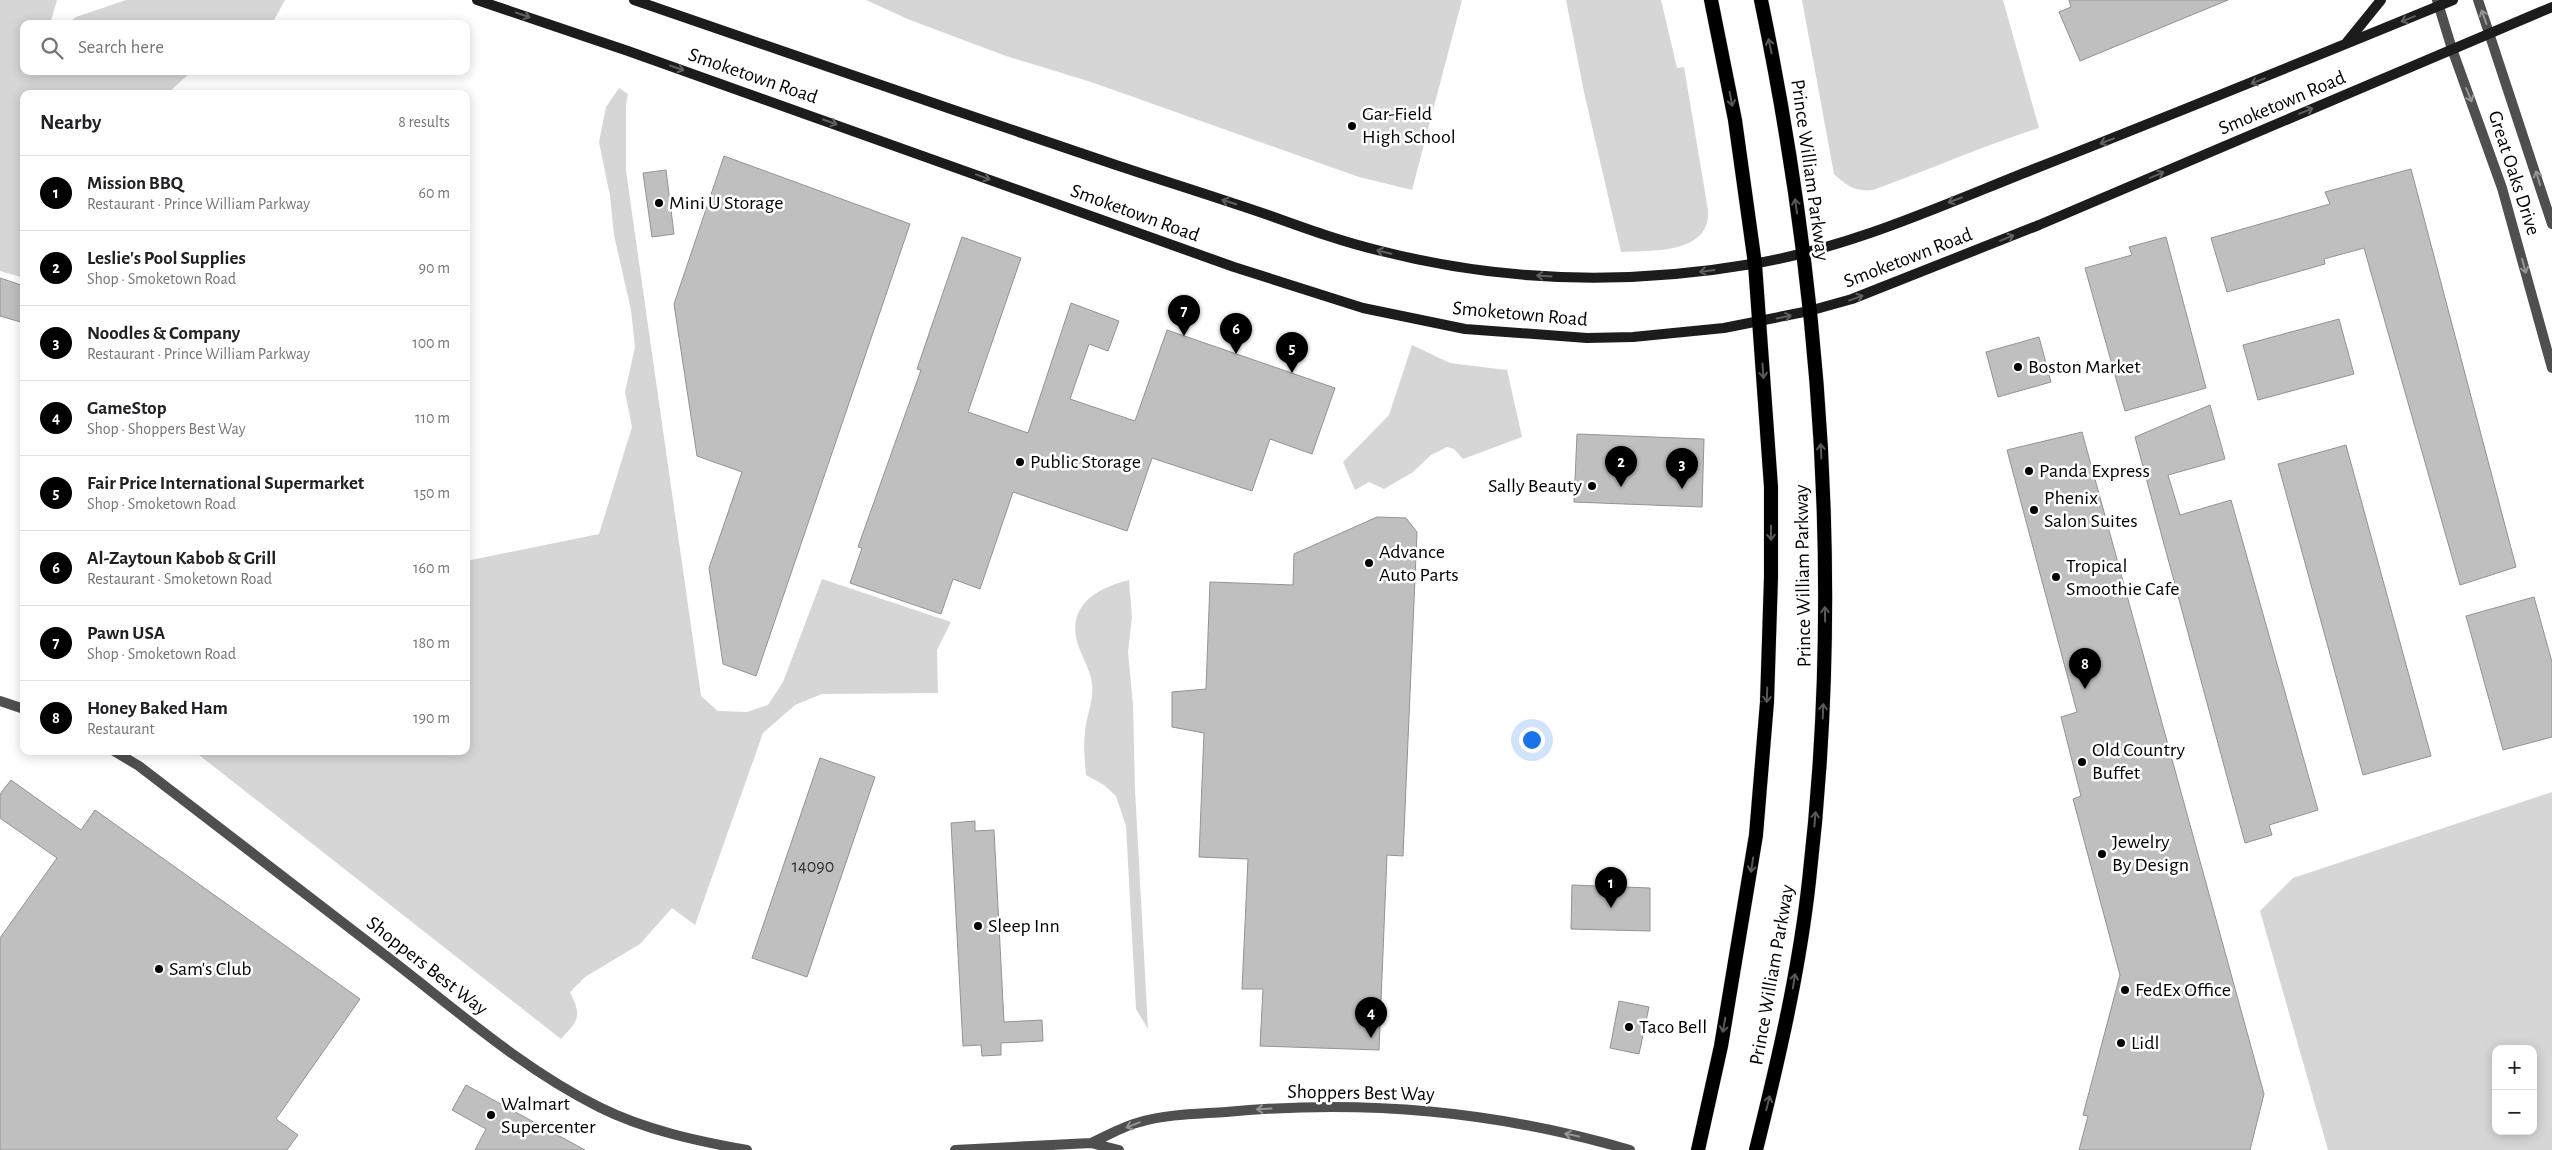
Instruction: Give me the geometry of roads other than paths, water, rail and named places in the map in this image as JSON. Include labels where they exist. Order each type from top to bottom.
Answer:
[{"type":"highway","name":"Prince William Parkway","points":[[1698,1150],[1721,1046],[1756,835],[1767,702],[1771,577],[1771,487],[1755,264],[1735,120],[1711,0]]},
{"type":"highway","name":"Prince William Parkway","points":[[1756,1150],[1786,1028],[1809,882],[1821,759],[1826,638],[1824,515],[1819,412],[1809,311],[1782,104],[1760,0]]},
{"type":"main road","name":"Smoketown Road","points":[[477,0],[940,161],[1208,258],[1363,308],[1464,329],[1587,338],[1687,332],[1760,322],[1852,299],[2039,225],[2552,7]]},
{"type":"main road","name":"Smoketown Road","points":[[634,0],[1088,156],[1312,231],[1379,251],[1442,265],[1504,273],[1567,277],[1634,277],[1701,272],[1755,264],[1803,254],[1844,242],[2005,181],[2345,45],[2438,3],[2453,0]]},
{"type":"main road","points":[[2345,45],[2381,0]]},
{"type":"street","name":"Great Oaks Drive","points":[[2478,0],[2552,224]]},
{"type":"street","name":"Great Oaks Drive","points":[[2438,3],[2452,49],[2502,188],[2552,368]]},
{"type":"street","points":[[0,701],[20,708]]},
{"type":"street","name":"Shoppers Best Way","points":[[121,755],[139,766],[462,1017],[540,1072],[599,1107],[618,1115],[668,1132],[747,1150]]},
{"type":"street","name":"Shoppers Best Way","points":[[1091,1143],[1139,1122],[1158,1119],[1262,1108],[1340,1106],[1409,1108],[1456,1114],[1526,1125],[1630,1150]]},
{"type":"street","name":"Shoppers Best Way","points":[[954,1150],[1091,1143],[1119,1150]]},
{"type":"place","name":"Gar-Field High School","points":[[1352,126]]},
{"type":"place","name":"Mini U Storage","points":[[659,203]]},
{"type":"place","name":"Pawn USA","points":[[1184,336]]},
{"type":"place","name":"Al-Zaytoun Kabob & Grill","points":[[1236,354]]},
{"type":"place","name":"Boston Market","points":[[2018,367]]},
{"type":"place","name":"Fair Price International Supermarket","points":[[1292,373]]},
{"type":"place","name":"Public Storage","points":[[1020,462]]},
{"type":"place","name":"Panda Express","points":[[2029,471]]},
{"type":"place","name":"Sally Beauty","points":[[1592,486]]},
{"type":"place","name":"Leslie's Pool Supplies","points":[[1621,487]]},
{"type":"place","name":"Noodles & Company","points":[[1682,489]]},
{"type":"place","name":"Phenix Salon Suites","points":[[2034,510]]},
{"type":"place","name":"Advance Auto Parts","points":[[1369,563]]},
{"type":"place","name":"Tropical Smoothie Cafe","points":[[2056,577]]},
{"type":"place","name":"Honey Baked Ham","points":[[2085,689]]},
{"type":"place","name":"Old Country Buffet","points":[[2082,762]]},
{"type":"place","name":"Jewelry By Design","points":[[2102,854]]},
{"type":"place","name":"Mission BBQ","points":[[1611,908]]},
{"type":"place","name":"Sleep Inn","points":[[978,926]]},
{"type":"place","name":"Sam's Club","points":[[159,969]]},
{"type":"place","name":"FedEx Office","points":[[2125,990]]},
{"type":"place","name":"Taco Bell","points":[[1629,1027]]},
{"type":"place","name":"GameStop","points":[[1371,1038]]},
{"type":"place","name":"Lidl","points":[[2121,1043]]},
{"type":"place","name":"Walmart Supercenter","points":[[491,1115]]}]
